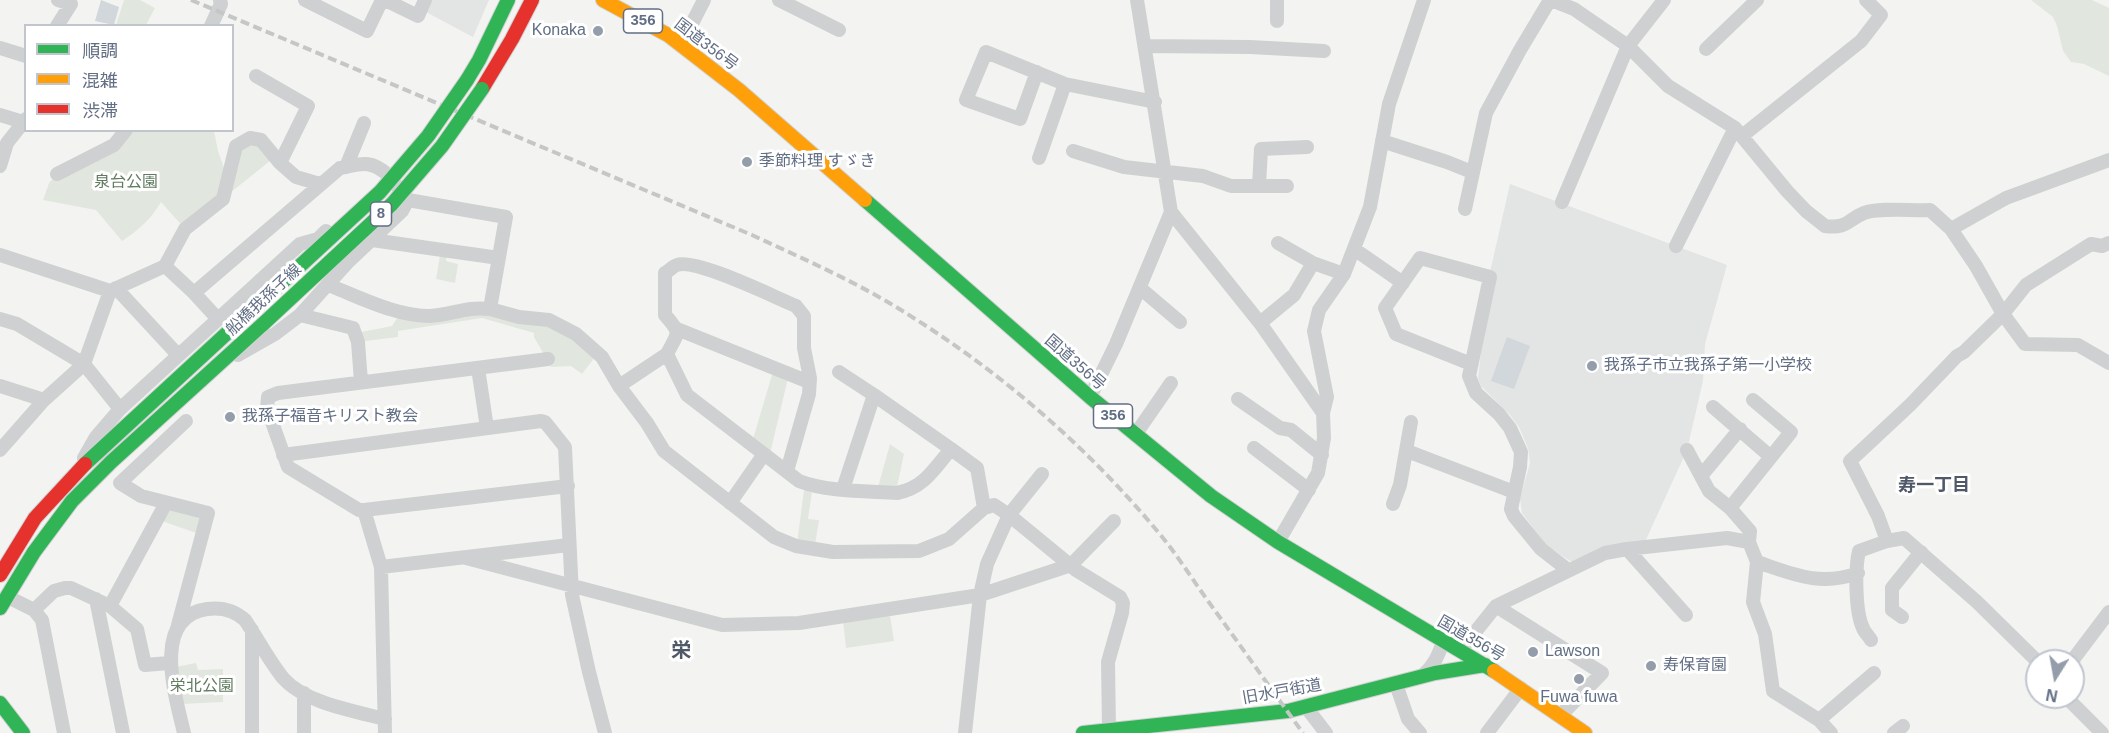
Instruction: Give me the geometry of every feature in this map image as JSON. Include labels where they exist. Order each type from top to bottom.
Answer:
[{"type":"main road","name":"船橋我孫子線","points":[[0,575],[35,518],[78,470],[380,192],[428,136],[467,80],[508,0]]},
{"type":"main road","name":"船橋我孫子線","points":[[3,602],[48,531],[72,501],[111,462],[392,204],[442,146],[482,89],[532,0]]},
{"type":"main road","name":"国道356号","points":[[603,0],[668,35],[739,90],[1090,397],[1212,496],[1278,542],[1485,665],[1585,733]]},
{"type":"main road","name":"旧水戸街道","points":[[1083,733],[1182,728],[1306,707],[1420,677],[1485,665]]},
{"type":"main road","points":[[0,703],[23,733]]},
{"type":"street","points":[[58,0],[71,4],[58,24]]},
{"type":"street","points":[[212,24],[221,4],[220,0]]},
{"type":"street","points":[[305,0],[367,31],[384,0],[418,16],[425,0]]},
{"type":"street","points":[[681,45],[704,0]]},
{"type":"street","points":[[779,0],[839,30]]},
{"type":"street","points":[[1137,0],[1171,212],[1260,323],[1323,413]]},
{"type":"street","points":[[1277,0],[1277,21]]},
{"type":"street","points":[[1278,542],[1318,473],[1322,455],[1323,413],[1327,397],[1314,332],[1319,310],[1344,274],[1370,207],[1389,104],[1424,0]]},
{"type":"street","points":[[1465,209],[1486,113],[1520,50],[1551,0],[1574,9],[1628,46],[1668,86],[1739,132],[1787,191],[1806,211],[1825,226],[1846,225],[1865,213],[1905,209],[1930,210],[1951,229],[1976,266],[2003,314],[2025,344],[2078,345],[2109,363]]},
{"type":"street","points":[[1562,202],[1628,46],[1664,0]]},
{"type":"street","points":[[1706,49],[1757,0]]},
{"type":"street","points":[[1676,246],[1739,132],[1861,41],[1881,15],[1866,0]]},
{"type":"street","points":[[1145,46],[1250,47],[1324,51]]},
{"type":"street","points":[[0,48],[24,55]]},
{"type":"street","points":[[1037,72],[1020,119],[966,100],[986,52],[1037,72],[1065,84],[1155,102]]},
{"type":"street","points":[[256,76],[309,106],[280,163]]},
{"type":"street","points":[[1039,158],[1065,84]]},
{"type":"street","points":[[0,115],[24,120]]},
{"type":"street","points":[[0,166],[7,143],[24,121]]},
{"type":"street","points":[[346,167],[364,123]]},
{"type":"street","points":[[57,174],[114,145],[124,132]]},
{"type":"street","points":[[0,450],[44,400],[84,364],[113,289],[165,266],[185,229],[224,199],[236,146],[250,138],[261,140],[280,163],[296,177],[320,184]]},
{"type":"street","points":[[1382,141],[1472,172]]},
{"type":"street","points":[[1259,185],[1262,149],[1307,147]]},
{"type":"street","points":[[1073,151],[1124,167],[1203,176],[1231,186],[1287,186]]},
{"type":"street","points":[[1951,229],[2006,198],[2109,160]]},
{"type":"street","points":[[194,292],[340,168],[361,163],[378,167],[408,200],[506,218],[490,309]]},
{"type":"street","points":[[78,470],[96,438],[120,409],[300,244],[318,239],[388,176]]},
{"type":"street","points":[[219,364],[255,346],[300,315],[347,263],[402,211],[408,200]]},
{"type":"street","points":[[1090,397],[1140,288],[1171,212]]},
{"type":"street","points":[[372,240],[499,258]]},
{"type":"street","points":[[1278,243],[1313,263],[1344,274]]},
{"type":"street","points":[[1887,541],[1878,516],[1850,461],[2003,314],[2026,285],[2091,244],[2102,246],[2109,243]]},
{"type":"street","points":[[1354,249],[1403,283]]},
{"type":"street","points":[[0,255],[113,289],[178,355]]},
{"type":"street","points":[[1471,364],[1396,334],[1385,308],[1420,258],[1490,277],[1469,376],[1476,393],[1505,421],[1521,452],[1511,509],[1521,526],[1541,549],[1568,570]]},
{"type":"street","points":[[1260,323],[1294,296],[1313,263]]},
{"type":"street","points":[[787,471],[809,394],[810,378],[804,348],[804,316],[796,306],[710,270],[689,264],[677,265],[665,273],[665,315],[677,329],[804,380],[810,378]]},
{"type":"street","points":[[165,266],[218,318]]},
{"type":"street","points":[[328,285],[406,314],[432,316],[475,307],[519,317],[549,320],[576,334],[602,357],[664,451],[774,537],[796,546],[842,552],[919,551],[949,539],[984,508],[994,505],[1076,570],[1120,597],[1123,603],[1122,613],[1108,662],[1108,730]]},
{"type":"street","points":[[1140,288],[1180,322]]},
{"type":"street","points":[[300,315],[353,328],[358,342],[361,382]]},
{"type":"street","points":[[0,319],[16,324],[84,364],[120,409]]},
{"type":"street","points":[[620,386],[667,354],[677,329]]},
{"type":"street","points":[[667,354],[687,395],[805,483],[843,489],[897,493],[924,482],[951,449]]},
{"type":"street","points":[[548,359],[278,393],[268,397],[266,403],[288,467],[359,510],[568,486]]},
{"type":"street","points":[[478,368],[487,428]]},
{"type":"street","points":[[839,372],[977,468],[984,508]]},
{"type":"street","points":[[1135,435],[1171,383]]},
{"type":"street","points":[[0,386],[44,400]]},
{"type":"street","points":[[843,489],[874,395]]},
{"type":"street","points":[[1238,399],[1280,428],[1291,430],[1322,455]]},
{"type":"street","points":[[1730,508],[1791,432],[1753,399]]},
{"type":"street","points":[[1713,407],[1771,457]]},
{"type":"street","points":[[184,733],[170,663],[208,513],[141,496],[120,483],[186,421]]},
{"type":"street","points":[[283,455],[545,422],[565,447],[569,545],[576,618],[605,733]]},
{"type":"street","points":[[1393,504],[1400,485],[1411,422]]},
{"type":"street","points":[[1701,476],[1740,429]]},
{"type":"street","points":[[1254,448],[1309,490]]},
{"type":"street","points":[[1687,450],[1709,491],[1730,508],[1750,531],[1749,542],[1757,562],[1753,602],[1765,634],[1773,691],[1819,720],[1831,733]]},
{"type":"street","points":[[1407,451],[1514,492]]},
{"type":"street","points":[[730,503],[764,454]]},
{"type":"street","points":[[965,733],[980,595],[987,564],[1009,515],[1042,474]]},
{"type":"street","points":[[110,606],[166,503]]},
{"type":"street","points":[[178,626],[183,620],[200,610],[220,607],[239,614],[284,679],[304,693],[323,702],[385,726],[381,567],[364,510]]},
{"type":"street","points":[[466,558],[722,625],[799,623],[980,595],[1071,565],[1114,521]]},
{"type":"street","points":[[1460,651],[1496,606],[1605,553],[1727,538],[1749,542]]},
{"type":"street","points":[[1871,640],[1862,627],[1856,592],[1857,561],[1860,551],[1887,541],[1904,538],[1977,602],[2025,649]]},
{"type":"street","points":[[381,567],[569,545]]},
{"type":"street","points":[[1627,549],[1686,615]]},
{"type":"street","points":[[1902,617],[1892,610],[1892,588],[1921,552]]},
{"type":"street","points":[[1757,562],[1813,580],[1846,578],[1858,573]]},
{"type":"street","points":[[34,610],[54,591],[71,588],[110,606],[137,629],[145,666],[170,663]]},
{"type":"street","points":[[96,599],[123,733]]},
{"type":"street","points":[[3,602],[34,610],[42,620],[64,733]]},
{"type":"street","points":[[1496,606],[1602,673],[1560,716]]},
{"type":"street","points":[[2081,649],[2109,612]]},
{"type":"street","points":[[252,630],[252,733]]},
{"type":"street","points":[[1420,677],[1431,668],[1443,642]]},
{"type":"street","points":[[1819,720],[1874,673]]},
{"type":"street","points":[[1396,684],[1408,719],[1420,733]]},
{"type":"street","points":[[1488,733],[1521,688]]},
{"type":"street","points":[[304,693],[304,733]]},
{"type":"street","points":[[1306,707],[1326,733]]},
{"type":"street","points":[[2078,709],[2102,733]]},
{"type":"shaded area","points":[[101,0],[119,7],[114,24],[95,21]]},
{"type":"shaded area","points":[[430,0],[489,0],[473,37],[424,11]]},
{"type":"shaded area","name":"我孫子市立我孫子第一小学校","points":[[1510,184],[1727,265],[1705,344],[1703,381],[1687,450],[1644,544],[1573,563],[1546,545],[1522,513],[1520,499],[1530,463],[1528,448],[1519,427],[1481,386],[1478,378],[1490,272]]},
{"type":"shaded area","points":[[1507,337],[1530,346],[1514,389],[1491,381]]},
{"type":"green space","points":[[124,0],[140,0],[155,8],[147,24],[116,24]]},
{"type":"green space","points":[[2031,0],[2092,0],[2109,8],[2109,76],[2084,64],[2071,62],[2063,51],[2053,17]]},
{"type":"green space","name":"泉台公園","points":[[124,132],[214,132],[228,179],[236,146],[250,138],[275,157],[185,229],[161,202],[144,224],[122,241],[96,210],[43,200],[49,183],[57,174]]},
{"type":"green space","points":[[441,250],[448,251],[446,261],[458,264],[455,283],[436,279]]},
{"type":"green space","points":[[475,307],[549,320],[598,353],[582,374],[571,366],[551,367],[534,333],[482,318],[398,331],[398,337],[358,342],[356,333],[392,326],[401,312]]},
{"type":"green space","points":[[774,368],[789,374],[769,458],[753,439]]},
{"type":"green space","points":[[890,444],[904,454],[897,487],[878,487]]},
{"type":"green space","points":[[805,483],[813,485],[808,519],[819,520],[815,545],[797,543]]},
{"type":"green space","points":[[175,508],[200,515],[199,534],[162,521],[167,512]]},
{"type":"green space","points":[[890,615],[894,641],[846,648],[843,621]]},
{"type":"green space","name":"栄北公園","points":[[196,663],[198,670],[223,669],[223,702],[183,704],[175,667]]},
{"type":"railway","points":[[191,0],[752,235],[853,283],[925,325],[963,351],[1035,407],[1102,470],[1133,503],[1175,553],[1303,733]]},
{"type":"traffic: fast","points":[[467,80],[508,0]]},
{"type":"traffic: fast","points":[[251,311],[380,192],[428,136],[467,80]]},
{"type":"traffic: fast","points":[[263,324],[392,204],[442,146],[482,89]]},
{"type":"traffic: fast","points":[[865,200],[1090,397],[1211,496],[1278,542],[1494,671]]},
{"type":"traffic: fast","points":[[85,464],[251,311]]},
{"type":"traffic: fast","points":[[0,608],[34,552],[72,501],[111,462],[263,324]]},
{"type":"traffic: fast","points":[[1083,733],[1288,711],[1435,673],[1485,665]]},
{"type":"traffic: fast","points":[[0,703],[23,733]]},
{"type":"traffic: slow","points":[[603,0],[668,35],[739,90],[865,200]]},
{"type":"traffic: slow","points":[[1494,671],[1585,733]]},
{"type":"traffic: jam","points":[[482,89],[532,0]]},
{"type":"traffic: jam","points":[[0,575],[35,518],[85,464]]},
{"type":"place","name":"Konaka","points":[[598,31]]},
{"type":"place","name":"季節料理 すゞき","points":[[747,162]]},
{"type":"place","name":"我孫子市立我孫子第一小学校","points":[[1592,366]]},
{"type":"place","name":"我孫子福音キリスト教会","points":[[230,417]]},
{"type":"place","name":"Lawson","points":[[1533,652]]},
{"type":"place","name":"寿保育園","points":[[1651,666]]},
{"type":"place","name":"Fuwa fuwa","points":[[1579,679]]},
{"type":"district","name":"寿一丁目","points":[[1934,486]]},
{"type":"district","name":"栄","points":[[681,651]]}]
